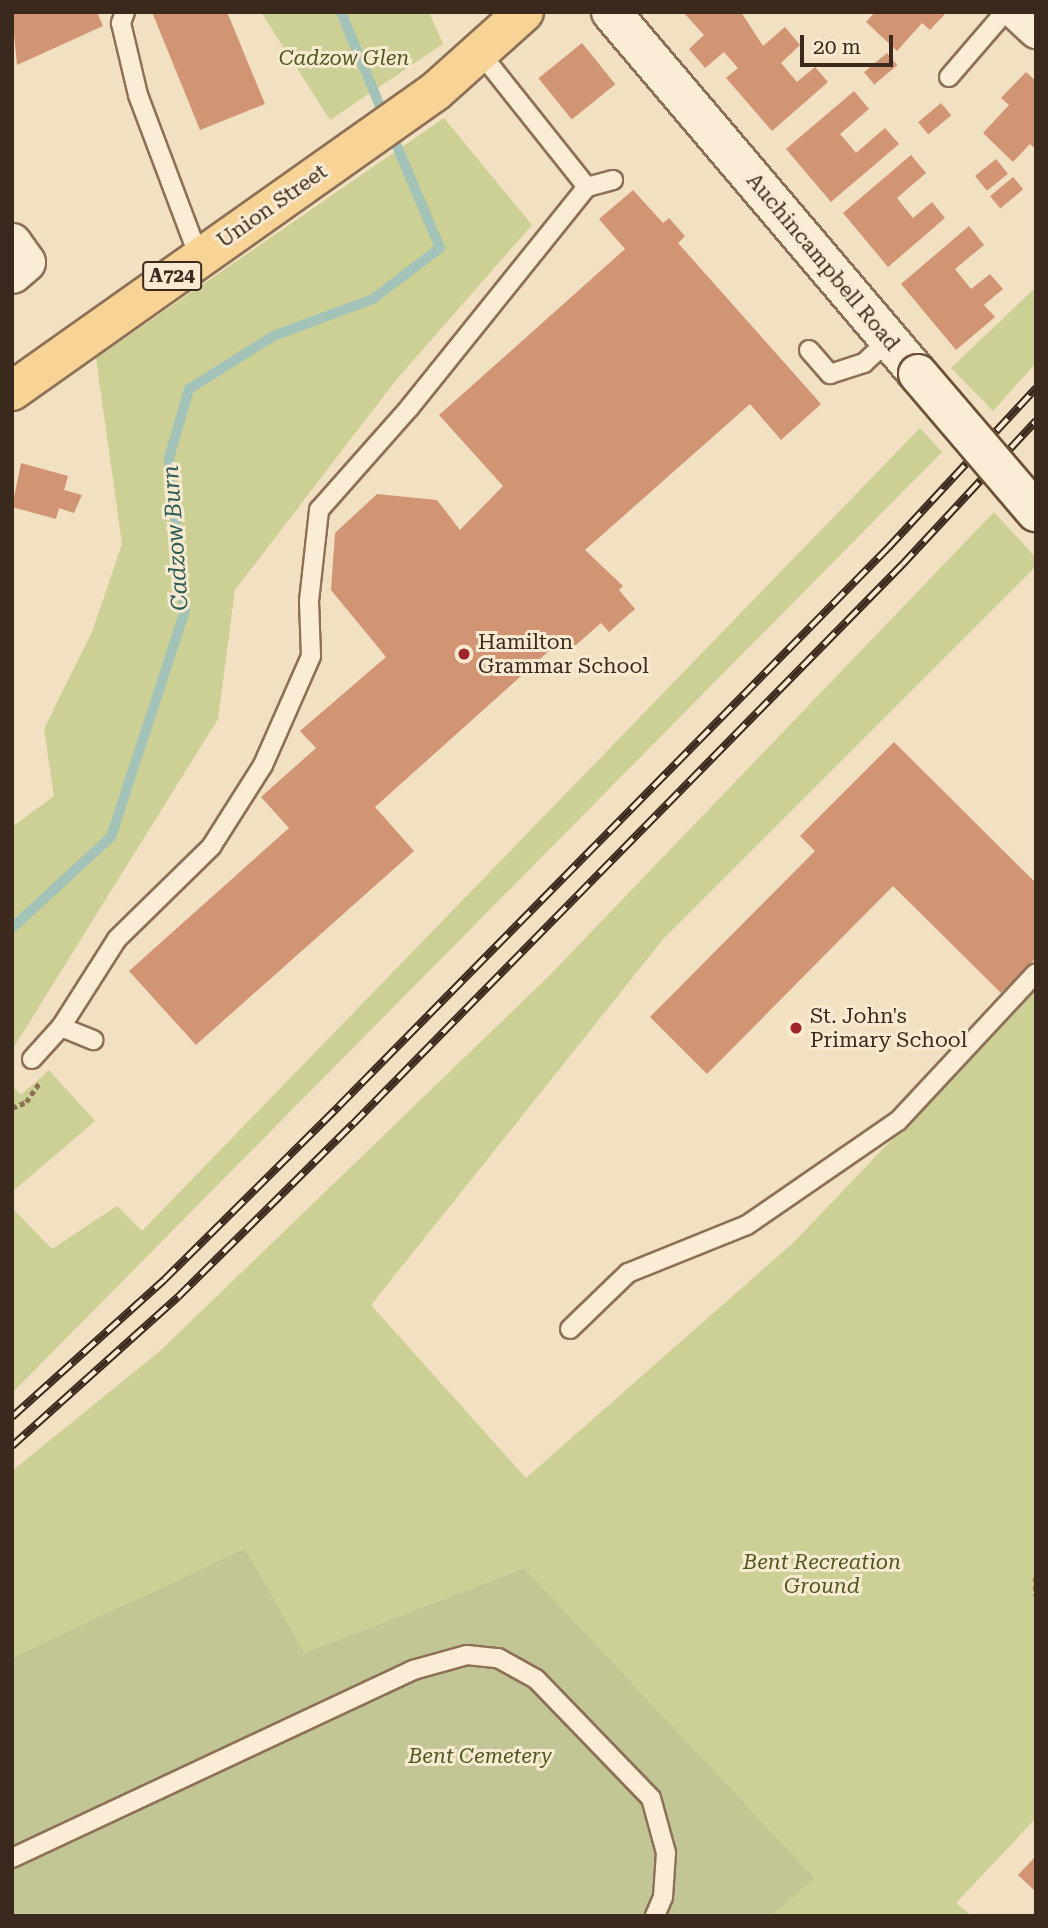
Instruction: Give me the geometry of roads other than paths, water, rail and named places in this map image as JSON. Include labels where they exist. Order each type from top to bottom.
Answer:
[{"type":"main road","name":"Union Street","points":[[14,387],[436,91],[482,55],[524,12]]},
{"type":"street","name":"Auchincampbell Road","points":[[611,12],[1036,512]]},
{"type":"street","points":[[1018,12],[1036,29]]},
{"type":"street","points":[[12,242],[26,262],[12,274]]},
{"type":"lane","points":[[125,12],[121,23],[138,95],[199,257]]},
{"type":"lane","points":[[949,77],[1005,12]]},
{"type":"lane","points":[[482,55],[587,187]]},
{"type":"lane","points":[[32,1059],[61,1027],[117,939],[211,847],[263,765],[311,656],[309,601],[319,510],[410,407],[587,187],[613,180]]},
{"type":"lane","points":[[809,350],[830,374],[864,363],[889,340]]},
{"type":"lane","points":[[570,1329],[628,1272],[747,1225],[898,1121],[1036,973]]},
{"type":"lane","points":[[61,1027],[94,1040]]},
{"type":"lane","points":[[12,1858],[414,1670],[467,1655],[498,1658],[536,1679],[651,1797],[666,1853],[663,1897],[655,1916]]},
{"type":"waterway","name":"Cadzow Burn","points":[[341,12],[385,118]]},
{"type":"waterway","name":"Cadzow Burn","points":[[12,928],[111,837],[185,611],[169,458],[189,389],[273,336],[373,299],[440,248],[391,132]]},
{"type":"railway","points":[[12,1417],[164,1280],[339,1106],[888,548],[1036,388]]},
{"type":"railway","points":[[12,1446],[178,1297],[353,1124],[902,565],[1036,421]]},
{"type":"place","name":"Hamilton Grammar School","points":[[464,654]]},
{"type":"place","name":"St. John's Primary School","points":[[796,1028]]},
{"type":"park label","name":"Cadzow Glen","points":[[344,58]]},
{"type":"park label","name":"Bent Recreation Ground","points":[[822,1574]]},
{"type":"park label","name":"Bent Cemetery","points":[[480,1756]]}]
